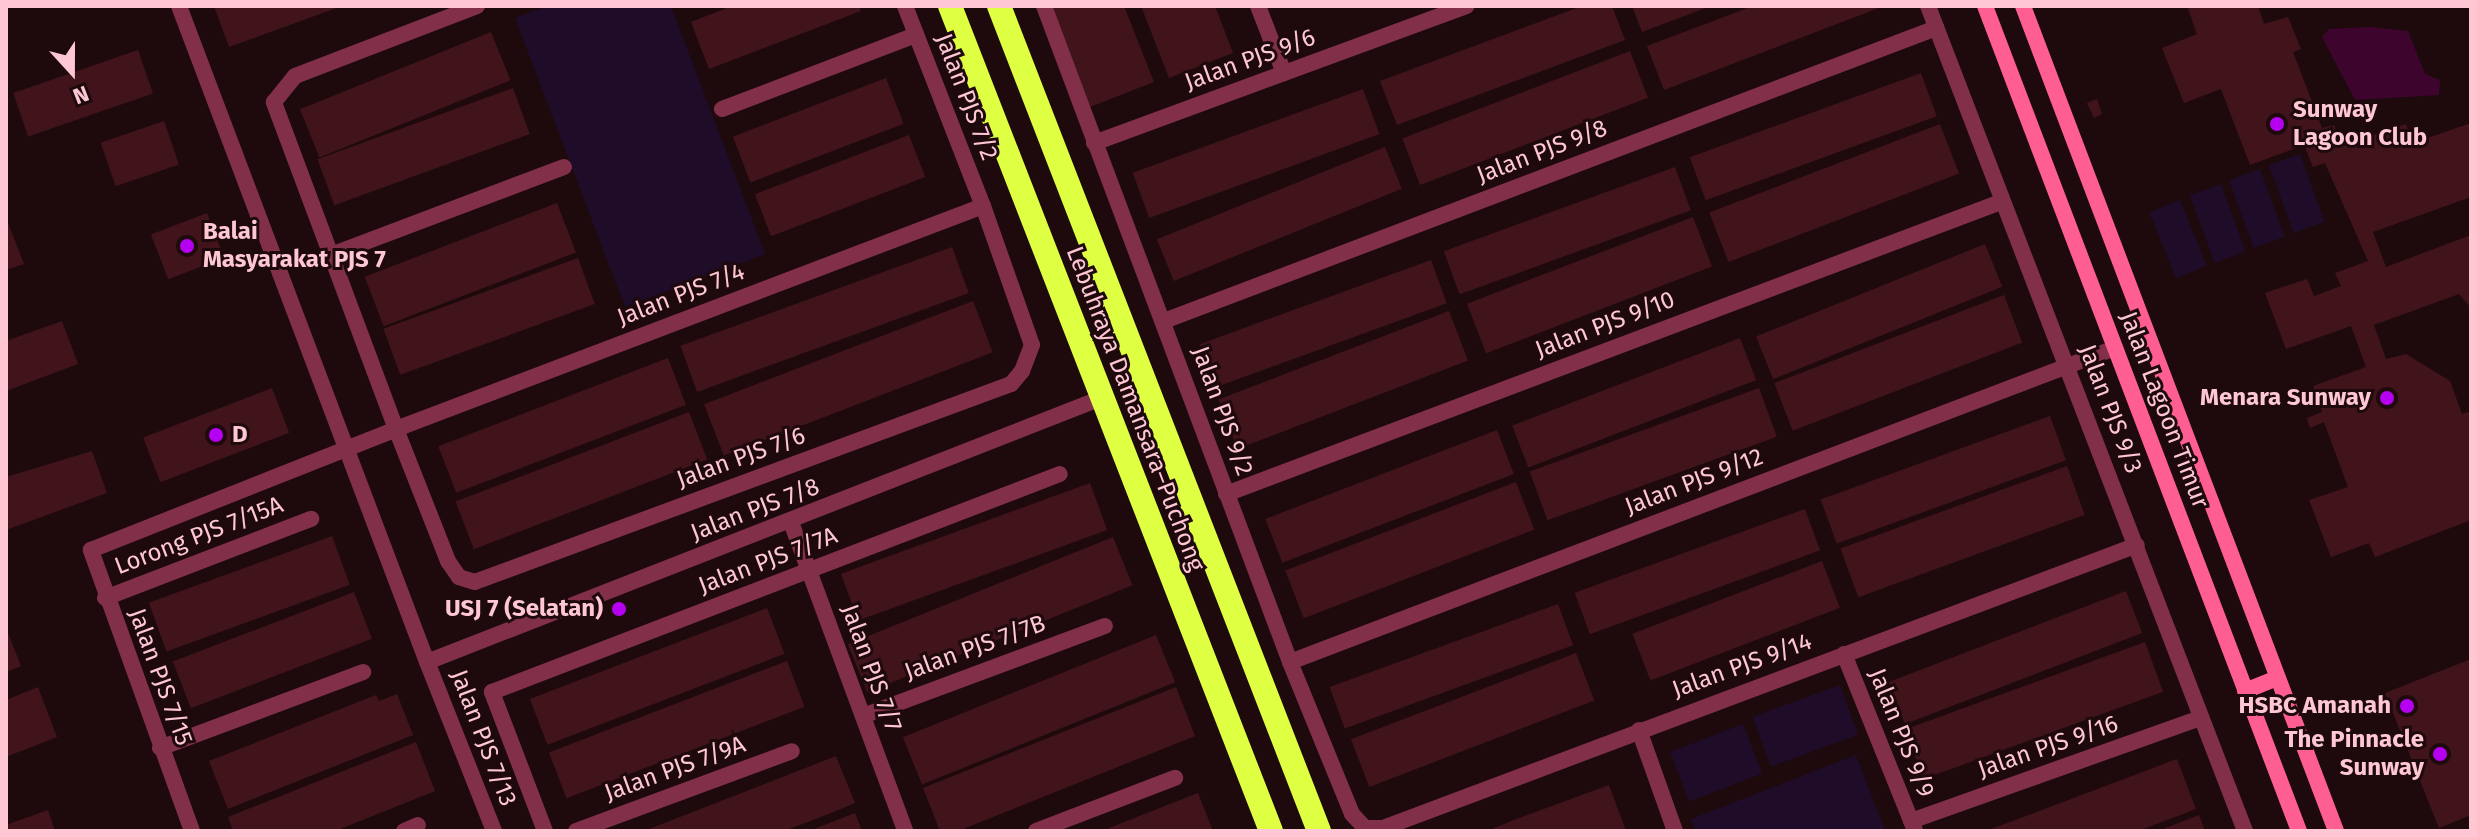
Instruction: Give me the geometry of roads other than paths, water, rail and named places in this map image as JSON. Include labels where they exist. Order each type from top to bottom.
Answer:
[{"type":"highway","name":"Lebuhraya Damansara–Puchong","points":[[950,6],[1099,399],[1271,831]]},
{"type":"highway","name":"Lebuhraya Damansara–Puchong","points":[[999,6],[1319,831]]},
{"type":"main road","name":"Jalan Lagoon Timur","points":[[1985,6],[2299,831]]},
{"type":"main road","name":"Jalan Lagoon Timur","points":[[2023,6],[2336,831]]},
{"type":"main road","points":[[2245,691],[2278,678]]},
{"type":"street","name":"Jalan PJS 7/13","points":[[179,6],[341,446],[494,831]]},
{"type":"street","points":[[341,446],[396,429],[274,102],[280,86],[477,6]]},
{"type":"street","name":"Jalan PJS 7/2","points":[[905,6],[983,206]]},
{"type":"street","name":"Jalan PJS 9/2","points":[[1044,6],[1290,662],[1352,814],[1365,828]]},
{"type":"street","points":[[1258,6],[1284,73]]},
{"type":"street","name":"Jalan PJS 9/6","points":[[1094,143],[1467,6]]},
{"type":"street","name":"Jalan PJS 9/3","points":[[1928,6],[2245,831]]},
{"type":"street","name":"Jalan PJS 9/8","points":[[1164,321],[1936,28]]},
{"type":"street","points":[[722,109],[916,35]]},
{"type":"street","points":[[331,255],[564,167]]},
{"type":"street","name":"Jalan PJS 9/10","points":[[1226,494],[2001,202]]},
{"type":"street","name":"Jalan PJS 7/4","points":[[396,429],[983,206]]},
{"type":"street","name":"Jalan PJS 7/6","points":[[396,429],[448,561],[459,577],[475,582],[1011,384],[1032,345],[983,206]]},
{"type":"street","name":"Jalan PJS 9/12","points":[[1290,662],[2115,348]]},
{"type":"street","name":"Jalan PJS 7/8","points":[[427,662],[1099,399]]},
{"type":"street","name":"Jalan PJS 7/15","points":[[192,831],[90,562],[100,542],[341,446]]},
{"type":"street","name":"Jalan PJS 7/7A","points":[[545,831],[492,692],[1060,474]]},
{"type":"street","name":"Lorong PJS 7/15A","points":[[105,598],[311,519]]},
{"type":"street","name":"Jalan PJS 7/7","points":[[791,522],[905,831]]},
{"type":"street","name":"Jalan PJS 9/14","points":[[1365,828],[1383,828],[2137,545]]},
{"type":"street","name":"Jalan PJS 7/7B","points":[[863,716],[1105,626]]},
{"type":"street","name":"Jalan PJS 9/9","points":[[1844,654],[1913,826]]},
{"type":"street","points":[[160,748],[363,672]]},
{"type":"street","name":"Jalan PJS 9/16","points":[[1913,826],[2201,718]]},
{"type":"street","points":[[1639,730],[1675,831]]},
{"type":"street","name":"Jalan PJS 7/9A","points":[[576,831],[792,751]]},
{"type":"street","points":[[1036,831],[1175,778]]},
{"type":"place","name":"Sunway Lagoon Club","points":[[2277,124]]},
{"type":"place","name":"Balai Masyarakat PJS 7","points":[[187,246]]},
{"type":"place","name":"Menara Sunway","points":[[2387,398]]},
{"type":"place","name":"D","points":[[216,435]]},
{"type":"place","name":"USJ 7 (Selatan)","points":[[619,609]]},
{"type":"place","name":"HSBC Amanah","points":[[2407,706]]},
{"type":"place","name":"The Pinnacle Sunway","points":[[2440,754]]}]
